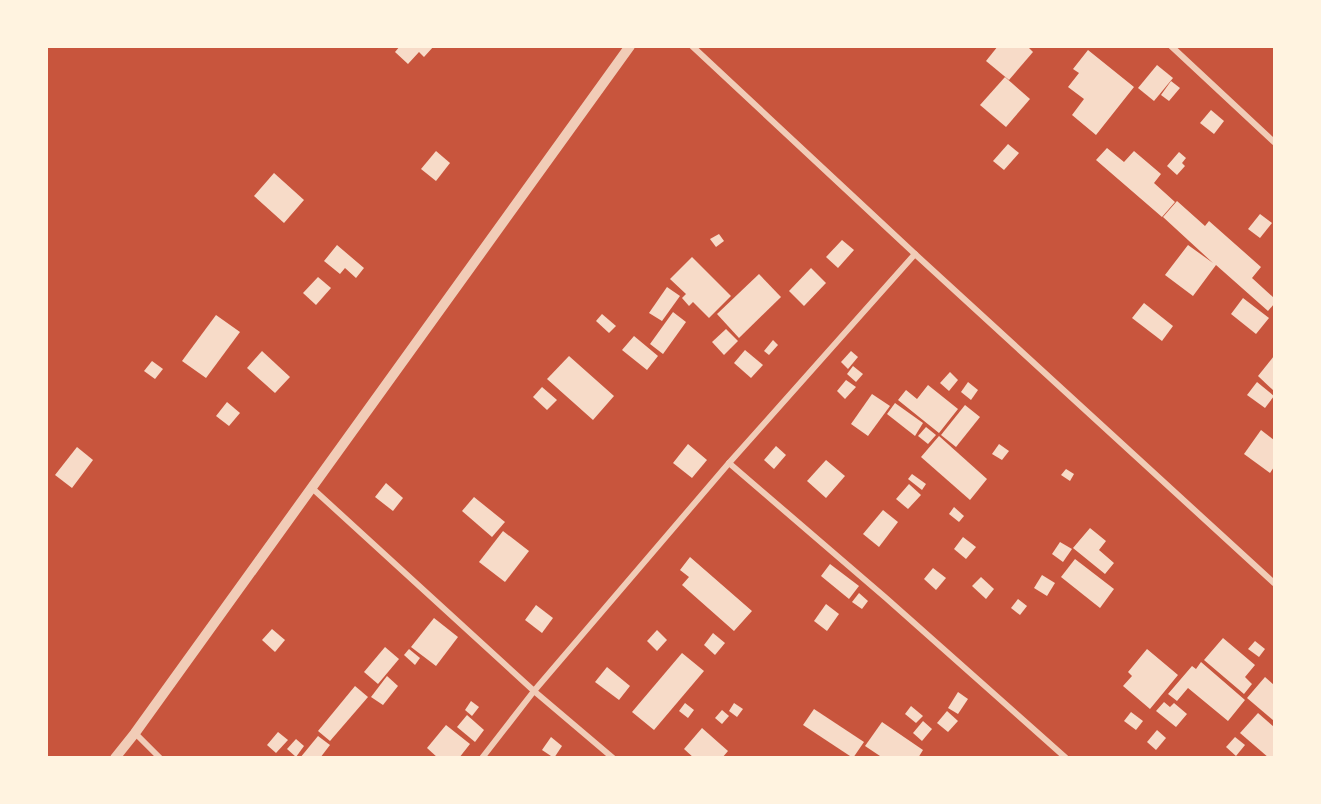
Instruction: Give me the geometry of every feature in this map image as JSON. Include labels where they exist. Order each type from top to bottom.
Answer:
[{"type":"street","points":[[115,758],[630,46]]},
{"type":"street","points":[[692,46],[915,254],[1275,583]]},
{"type":"street","points":[[1171,46],[1275,142]]},
{"type":"street","points":[[482,758],[534,691],[729,463],[915,254]]},
{"type":"street","points":[[729,463],[886,598],[1066,758]]},
{"type":"street","points":[[312,488],[534,691],[613,758]]},
{"type":"street","points":[[135,733],[160,758]]},
{"type":"building","points":[[400,46],[434,46],[424,57],[419,52],[408,64],[395,52]]},
{"type":"building","points":[[998,46],[1027,46],[1033,52],[1009,80],[986,61]]},
{"type":"building","points":[[1088,50],[1134,87],[1096,135],[1072,115],[1084,99],[1068,87],[1079,73],[1073,69]]},
{"type":"building","points":[[1157,65],[1173,78],[1154,101],[1138,88]]},
{"type":"building","points":[[1005,77],[1030,99],[1006,127],[980,105]]},
{"type":"building","points":[[1171,81],[1180,88],[1169,101],[1161,95]]},
{"type":"building","points":[[1211,110],[1224,121],[1214,134],[1200,123]]},
{"type":"building","points":[[1008,144],[1019,153],[1004,170],[993,161]]},
{"type":"building","points":[[1107,148],[1124,162],[1134,151],[1161,174],[1154,183],[1175,202],[1162,217],[1096,160]]},
{"type":"building","points":[[436,151],[450,163],[436,181],[421,169]]},
{"type":"building","points":[[1179,152],[1186,158],[1182,163],[1185,166],[1177,175],[1167,166]]},
{"type":"building","points":[[274,173],[304,200],[284,223],[254,196]]},
{"type":"building","points":[[1177,201],[1205,226],[1209,221],[1261,267],[1252,278],[1274,298],[1274,304],[1268,311],[1216,265],[1193,296],[1165,275],[1188,245],[1213,263],[1163,217]]},
{"type":"building","points":[[1260,214],[1272,223],[1260,238],[1248,229]]},
{"type":"building","points":[[719,234],[724,241],[716,247],[710,239]]},
{"type":"building","points":[[842,240],[854,250],[838,268],[826,257]]},
{"type":"building","points":[[337,245],[364,268],[356,278],[345,268],[340,274],[324,261]]},
{"type":"building","points":[[692,257],[731,296],[709,318],[693,302],[689,306],[682,298],[686,294],[670,279]]},
{"type":"building","points":[[811,268],[826,283],[804,306],[789,291]]},
{"type":"building","points":[[759,274],[781,297],[739,338],[717,314]]},
{"type":"building","points":[[318,277],[331,288],[316,305],[303,293]]},
{"type":"building","points":[[667,287],[680,296],[662,321],[649,313]]},
{"type":"building","points":[[1243,298],[1269,318],[1256,334],[1231,314]]},
{"type":"building","points":[[1144,303],[1173,326],[1162,341],[1132,318]]},
{"type":"building","points":[[673,312],[686,322],[663,354],[650,344]]},
{"type":"building","points":[[602,314],[616,326],[609,333],[596,321]]},
{"type":"building","points":[[216,315],[240,332],[206,378],[182,361]]},
{"type":"building","points":[[726,329],[738,341],[724,355],[712,342]]},
{"type":"building","points":[[634,336],[658,356],[647,370],[622,350]]},
{"type":"building","points":[[773,340],[778,345],[769,355],[764,351]]},
{"type":"building","points":[[745,350],[763,365],[751,378],[734,363]]},
{"type":"building","points":[[262,351],[290,377],[275,393],[247,368]]},
{"type":"building","points":[[851,351],[858,357],[848,369],[841,362]]},
{"type":"building","points":[[569,356],[614,396],[593,420],[547,379]]},
{"type":"building","points":[[1274,356],[1274,391],[1258,376]]},
{"type":"building","points":[[152,361],[163,369],[155,379],[144,371]]},
{"type":"building","points":[[853,366],[863,374],[856,382],[847,374]]},
{"type":"building","points":[[950,372],[958,380],[949,391],[940,383]]},
{"type":"building","points":[[846,380],[856,387],[845,399],[837,391]]},
{"type":"building","points":[[968,382],[978,390],[971,400],[961,392]]},
{"type":"building","points":[[1257,382],[1274,396],[1265,408],[1247,395]]},
{"type":"building","points":[[928,385],[958,409],[939,433],[898,400],[906,390],[917,399]]},
{"type":"building","points":[[542,387],[557,400],[547,410],[533,397]]},
{"type":"building","points":[[872,394],[890,406],[868,436],[851,424]]},
{"type":"building","points":[[227,402],[240,413],[229,426],[216,416]]},
{"type":"building","points":[[895,403],[923,423],[915,436],[887,414]]},
{"type":"building","points":[[965,405],[980,417],[956,447],[941,435]]},
{"type":"building","points":[[926,427],[936,435],[928,444],[918,436]]},
{"type":"building","points":[[1261,430],[1274,440],[1274,467],[1270,473],[1244,454]]},
{"type":"building","points":[[939,436],[987,479],[970,500],[921,457]]},
{"type":"building","points":[[688,444],[707,460],[692,478],[673,463]]},
{"type":"building","points":[[999,444],[1009,451],[1002,460],[992,454]]},
{"type":"building","points":[[776,446],[786,455],[774,469],[764,460]]},
{"type":"building","points":[[77,447],[93,460],[72,488],[55,475]]},
{"type":"building","points":[[826,460],[845,476],[826,498],[807,481]]},
{"type":"building","points":[[1066,469],[1074,474],[1070,481],[1061,475]]},
{"type":"building","points":[[912,474],[926,484],[922,490],[908,479]]},
{"type":"building","points":[[386,483],[403,498],[393,511],[375,497]]},
{"type":"building","points":[[909,484],[921,495],[908,509],[896,499]]},
{"type":"building","points":[[474,497],[505,522],[492,537],[462,511]]},
{"type":"building","points":[[954,507],[964,516],[959,522],[949,514]]},
{"type":"building","points":[[883,510],[898,522],[879,547],[863,534]]},
{"type":"building","points":[[1090,528],[1106,541],[1099,550],[1114,563],[1105,574],[1073,548]]},
{"type":"building","points":[[503,531],[529,551],[505,582],[479,562]]},
{"type":"building","points":[[963,537],[976,547],[966,559],[954,549]]},
{"type":"building","points":[[1060,542],[1072,549],[1063,562],[1052,554]]},
{"type":"building","points":[[690,557],[752,611],[734,631],[682,585],[689,577],[680,570]]},
{"type":"building","points":[[1075,559],[1114,589],[1100,608],[1061,577]]},
{"type":"building","points":[[830,564],[859,586],[849,599],[821,576]]},
{"type":"building","points":[[933,568],[946,578],[936,590],[924,579]]},
{"type":"building","points":[[1042,575],[1055,583],[1047,596],[1034,588]]},
{"type":"building","points":[[981,577],[994,589],[986,599],[972,586]]},
{"type":"building","points":[[859,593],[868,601],[862,609],[852,602]]},
{"type":"building","points":[[1018,599],[1027,606],[1020,615],[1011,608]]},
{"type":"building","points":[[826,604],[839,614],[827,631],[814,621]]},
{"type":"building","points":[[536,605],[553,618],[542,633],[525,620]]},
{"type":"building","points":[[434,618],[458,637],[436,666],[411,647]]},
{"type":"building","points":[[272,629],[285,640],[275,652],[262,640]]},
{"type":"building","points":[[657,630],[667,640],[657,651],[647,641]]},
{"type":"building","points":[[713,633],[725,643],[715,655],[704,645]]},
{"type":"building","points":[[1223,638],[1255,665],[1245,677],[1252,684],[1244,694],[1204,660]]},
{"type":"building","points":[[1255,641],[1265,649],[1259,657],[1248,649]]},
{"type":"building","points":[[385,647],[399,659],[378,684],[364,672]]},
{"type":"building","points":[[409,649],[420,658],[415,665],[404,655]]},
{"type":"building","points":[[1147,649],[1178,675],[1150,709],[1123,686],[1132,676],[1128,672]]},
{"type":"building","points":[[682,653],[704,671],[654,730],[632,712]]},
{"type":"building","points":[[1201,662],[1245,700],[1228,721],[1188,688],[1177,701],[1168,694],[1192,666],[1196,669]]},
{"type":"building","points":[[607,667],[630,686],[619,700],[595,682]]},
{"type":"building","points":[[387,676],[398,686],[383,705],[371,697]]},
{"type":"building","points":[[1265,677],[1274,685],[1274,721],[1247,698]]},
{"type":"building","points":[[355,686],[368,697],[330,741],[318,731]]},
{"type":"building","points":[[958,692],[968,699],[958,714],[948,708]]},
{"type":"building","points":[[471,701],[479,707],[472,716],[465,710]]},
{"type":"building","points":[[1164,702],[1170,707],[1174,703],[1187,714],[1176,727],[1156,711]]},
{"type":"building","points":[[685,703],[694,710],[688,718],[679,711]]},
{"type":"building","points":[[734,703],[743,709],[737,717],[729,711]]},
{"type":"building","points":[[911,706],[923,716],[916,723],[905,714]]},
{"type":"building","points":[[814,709],[864,742],[853,758],[803,725]]},
{"type":"building","points":[[722,710],[729,716],[722,724],[715,718]]},
{"type":"building","points":[[947,711],[958,721],[948,732],[937,723]]},
{"type":"building","points":[[1131,712],[1143,721],[1136,730],[1124,721]]},
{"type":"building","points":[[1258,713],[1274,727],[1273,758],[1269,758],[1240,733]]},
{"type":"building","points":[[467,715],[484,730],[475,742],[457,727]]},
{"type":"building","points":[[923,721],[932,729],[922,741],[913,733]]},
{"type":"building","points":[[882,722],[923,750],[918,758],[883,758],[865,746]]},
{"type":"building","points":[[446,725],[470,744],[459,758],[438,758],[427,748]]},
{"type":"building","points":[[702,728],[728,751],[722,758],[694,758],[684,749]]},
{"type":"building","points":[[1157,730],[1166,738],[1156,750],[1147,742]]},
{"type":"building","points":[[278,732],[288,740],[276,753],[267,745]]},
{"type":"building","points":[[318,736],[330,745],[320,758],[300,758]]},
{"type":"building","points":[[551,737],[562,746],[554,758],[542,750]]},
{"type":"building","points":[[1235,737],[1245,745],[1236,756],[1226,747]]},
{"type":"building","points":[[296,739],[304,746],[296,757],[287,749]]}]
